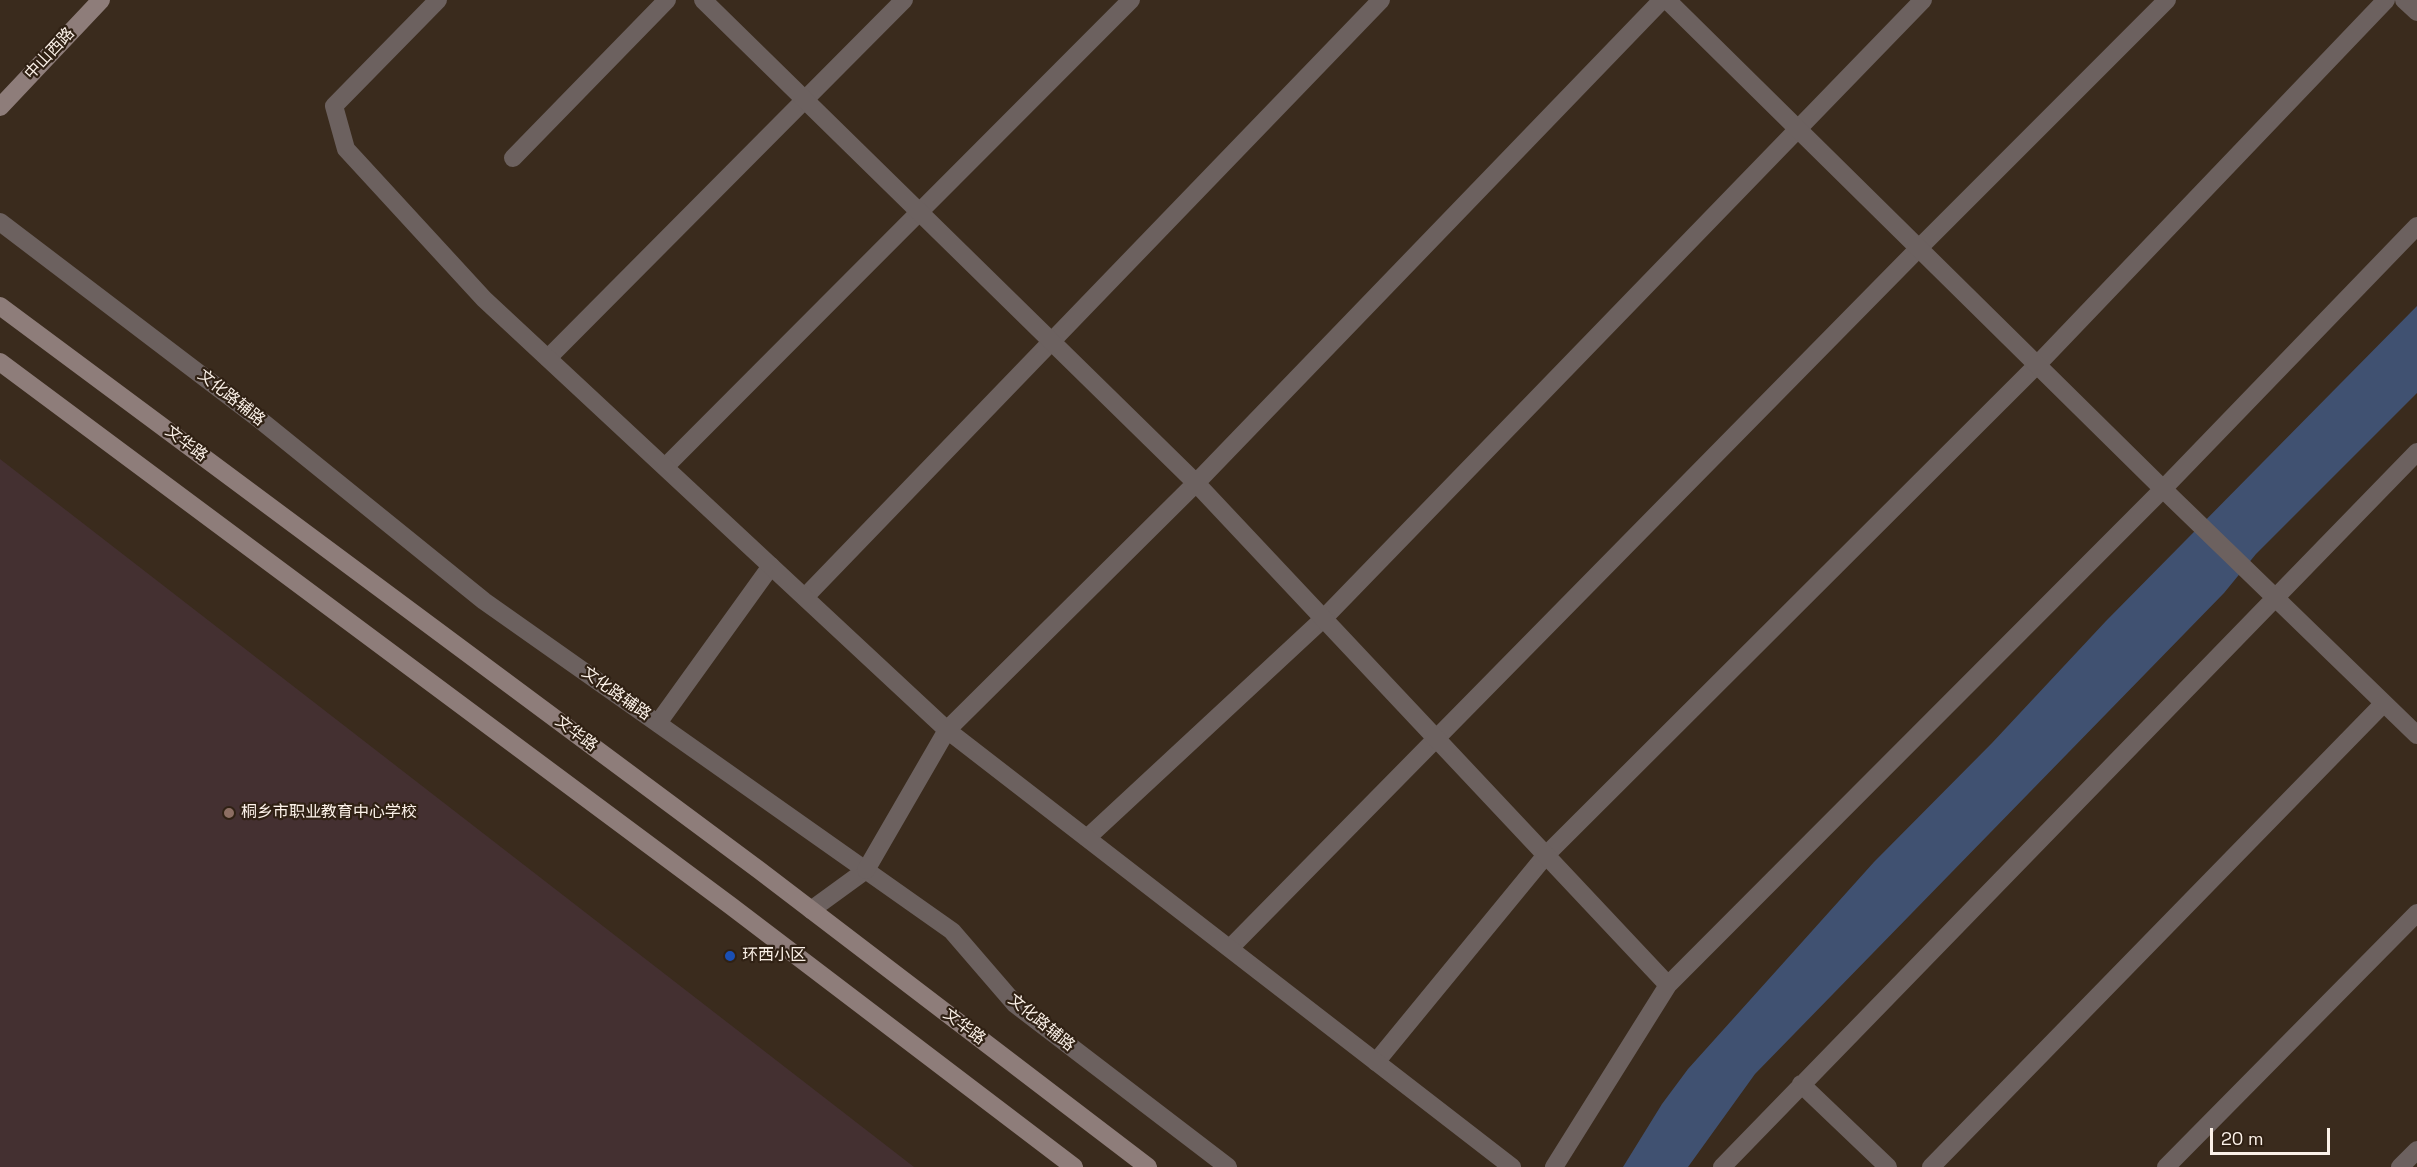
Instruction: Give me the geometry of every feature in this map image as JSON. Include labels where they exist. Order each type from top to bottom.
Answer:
[{"type":"main road","name":"中山西路","points":[[0,107],[101,0]]},
{"type":"main road","name":"文华路","points":[[0,306],[811,910],[1148,1167]]},
{"type":"main road","points":[[0,362],[731,906],[1074,1167]]},
{"type":"street","points":[[438,0],[334,106],[346,149],[484,299],[948,730],[1512,1167]]},
{"type":"street","points":[[513,158],[667,0]]},
{"type":"street","points":[[704,0],[1196,483],[1668,985]]},
{"type":"street","points":[[548,358],[904,0]]},
{"type":"street","points":[[665,467],[1131,0]]},
{"type":"street","points":[[805,597],[1381,0]]},
{"type":"street","points":[[811,910],[866,870],[948,730],[1196,483],[1662,0]]},
{"type":"street","points":[[1667,0],[2163,489],[2417,735]]},
{"type":"street","points":[[1087,838],[1323,619],[1923,0]]},
{"type":"street","points":[[1230,948],[1919,248],[2167,0]]},
{"type":"street","points":[[1376,1062],[1546,855],[2037,365],[2386,0]]},
{"type":"street","points":[[2404,0],[2417,12]]},
{"type":"street","name":"文化路辅路","points":[[0,222],[259,419],[484,601],[952,931],[1015,1004],[1228,1167]]},
{"type":"street","points":[[1554,1167],[1668,985],[2163,489],[2417,226]]},
{"type":"street","points":[[1722,1167],[2417,452]]},
{"type":"street","points":[[658,723],[771,566]]},
{"type":"street","points":[[1931,1167],[2384,703]]},
{"type":"street","points":[[2166,1167],[2417,913]]},
{"type":"street","points":[[1801,1084],[1888,1167]]},
{"type":"street","points":[[2400,1167],[2417,1150]]},
{"type":"shaded area","name":"桐乡市职业教育中心学校","points":[[0,459],[914,1167],[0,1167]]},
{"type":"water","points":[[2417,306],[2417,393],[2256,554],[2224,593],[1755,1074],[1688,1167],[1623,1167],[1662,1104],[1688,1069],[1874,862],[1992,743],[2106,621]]},
{"type":"place","name":"桐乡市职业教育中心学校","points":[[229,813]]},
{"type":"place","name":"环西小区","points":[[730,956]]}]
